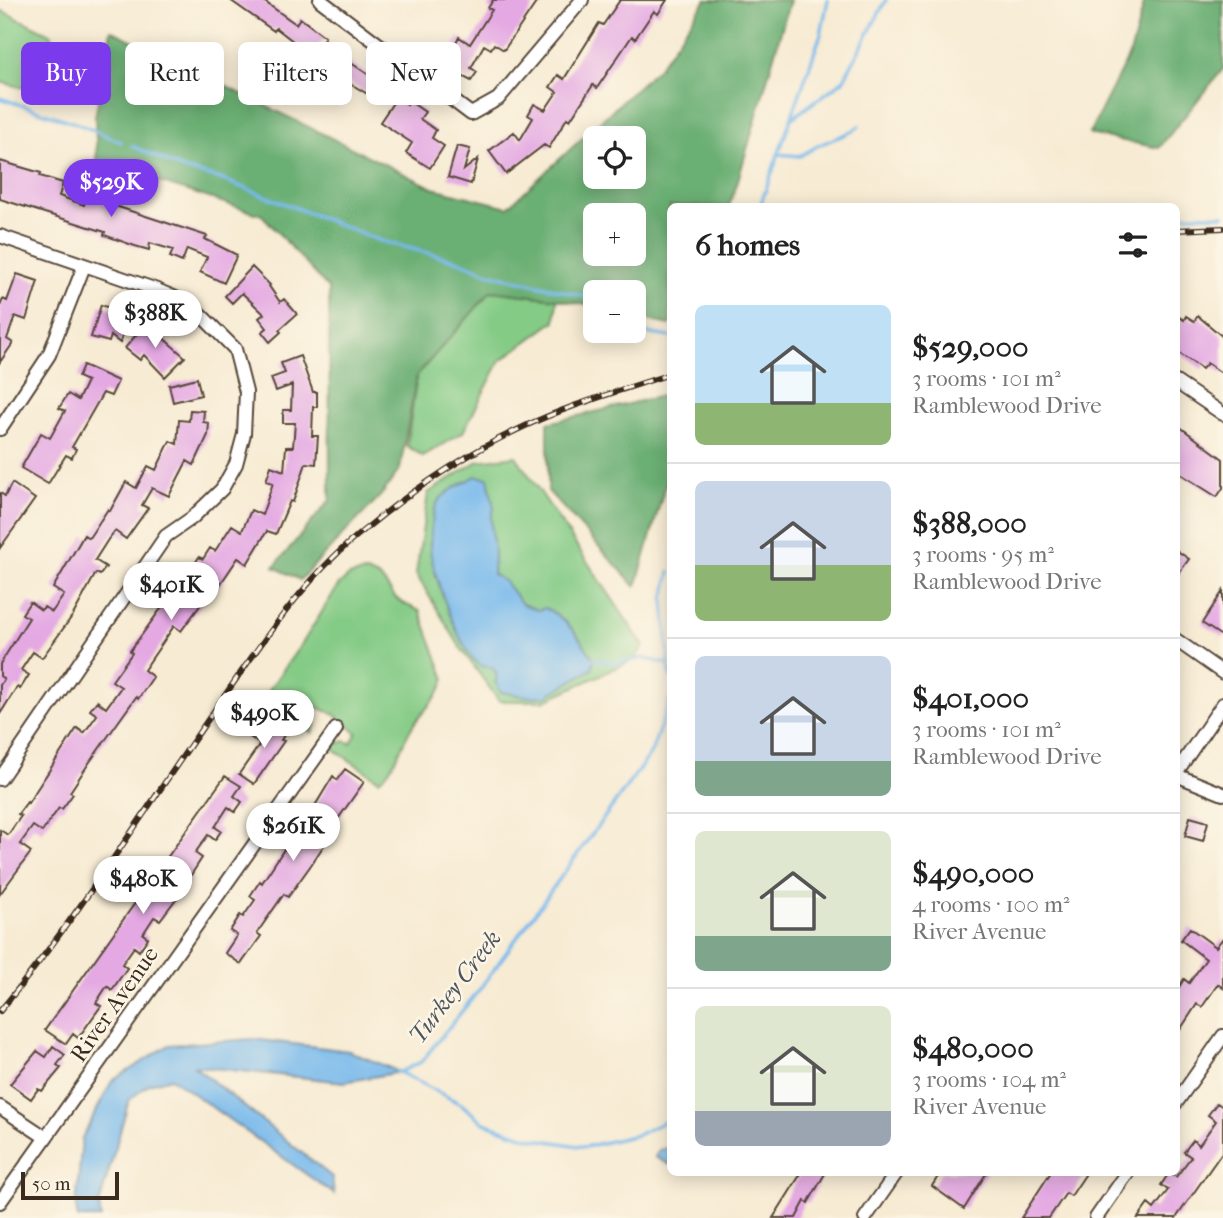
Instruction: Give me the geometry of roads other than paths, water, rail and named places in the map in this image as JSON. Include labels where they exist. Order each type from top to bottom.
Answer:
[{"type":"street","points":[[326,2],[471,114],[498,99],[582,0]]},
{"type":"street","points":[[0,236],[190,304],[235,349],[246,392],[244,434],[236,464],[222,489],[192,518],[166,536],[0,779]]},
{"type":"street","points":[[0,429],[49,355],[84,266]]},
{"type":"street","points":[[1180,385],[1223,414]]},
{"type":"street","points":[[1180,643],[1223,673]]},
{"type":"street","points":[[1180,768],[1223,704]]},
{"type":"street","name":"River Avenue","points":[[0,1202],[336,729]]},
{"type":"street","points":[[1180,776],[1223,794]]},
{"type":"street","points":[[1180,1097],[1223,1036]]},
{"type":"street","points":[[0,1107],[45,1137]]},
{"type":"street","points":[[865,1218],[894,1176]]},
{"type":"street","points":[[1096,1218],[1125,1176]]},
{"type":"water","points":[[476,476],[488,478],[494,508],[491,519],[493,574],[505,582],[522,604],[538,610],[545,608],[560,617],[594,659],[592,669],[546,696],[530,697],[501,692],[495,682],[497,676],[493,668],[482,666],[474,660],[457,631],[436,575],[430,548],[436,505],[448,492]]},
{"type":"water","name":"Turkey Creek","points":[[253,1039],[349,1051],[400,1072],[344,1082],[194,1066],[332,1177],[334,1194],[171,1078],[149,1084],[129,1100],[99,1205],[101,1218],[78,1218],[76,1207],[82,1138],[112,1081],[169,1045]]},
{"type":"water","points":[[667,1148],[667,1163],[655,1157],[659,1150]]},
{"type":"waterway","name":"Turkey Creek","points":[[761,203],[821,34],[828,0]]},
{"type":"waterway","name":"Turkey Creek","points":[[792,118],[843,81],[886,0]]},
{"type":"waterway","points":[[0,98],[81,125],[121,142]]},
{"type":"waterway","points":[[778,154],[800,156],[859,126]]},
{"type":"waterway","points":[[132,146],[183,169],[221,179],[381,241],[459,261],[488,273],[583,296]]},
{"type":"waterway","points":[[1180,215],[1223,215]]},
{"type":"waterway","points":[[646,333],[667,337]]},
{"type":"waterway","name":"Turkey Creek","points":[[667,586],[664,599],[667,638]]},
{"type":"waterway","points":[[594,659],[616,663],[643,658],[667,664]]},
{"type":"waterway","name":"Turkey Creek","points":[[396,1072],[421,1062],[479,990],[651,753],[667,708]]},
{"type":"waterway","points":[[401,1073],[461,1104],[484,1123],[529,1138],[585,1147],[637,1135],[667,1120]]},
{"type":"railway","points":[[1180,230],[1223,228]]},
{"type":"railway","points":[[0,1011],[86,898],[268,635],[301,592],[338,553],[414,491],[496,441],[554,414],[667,375]]}]
